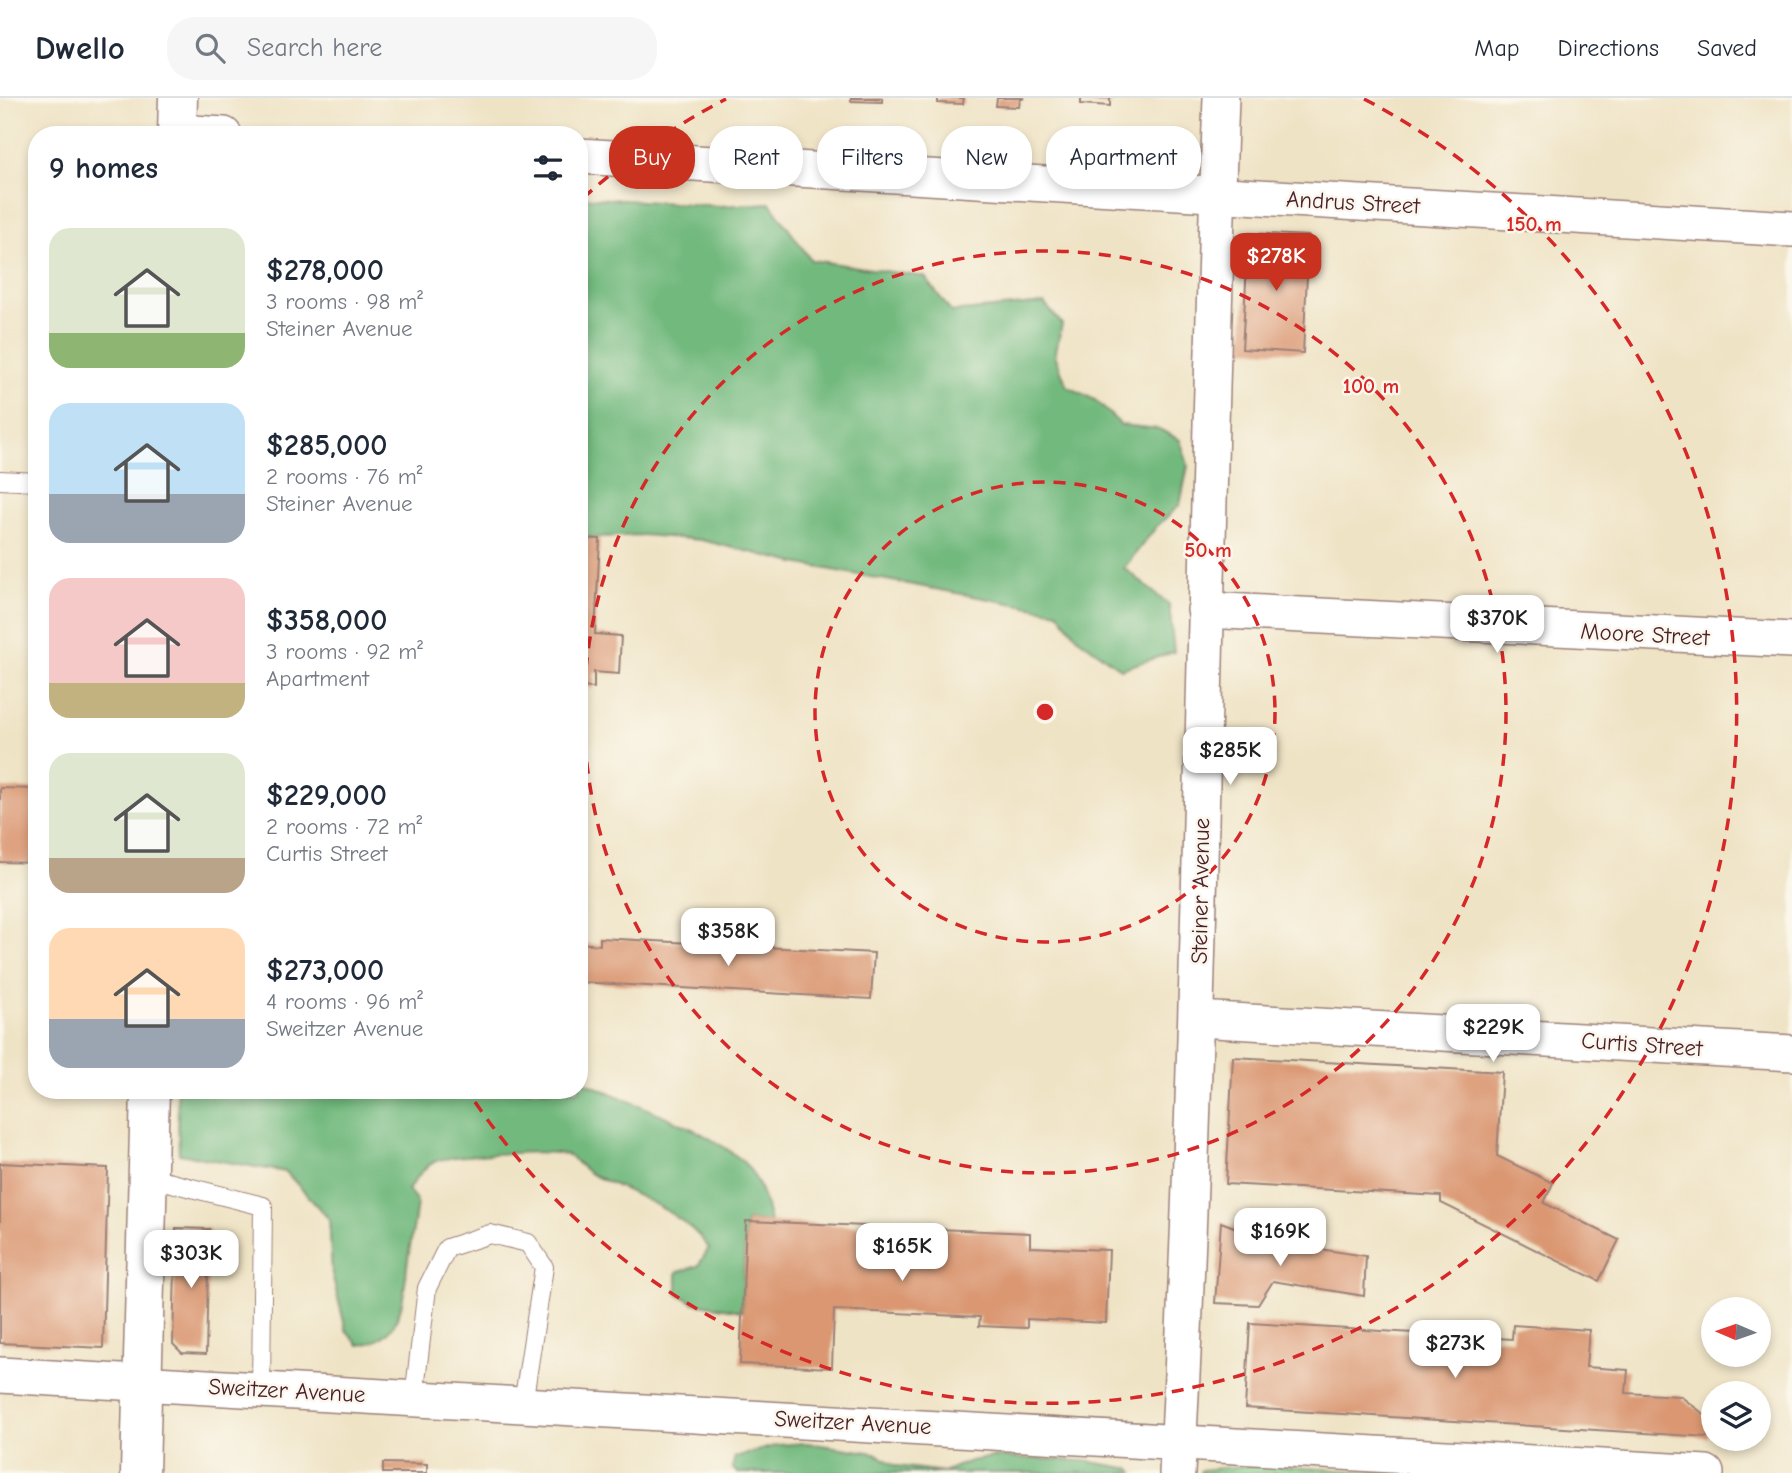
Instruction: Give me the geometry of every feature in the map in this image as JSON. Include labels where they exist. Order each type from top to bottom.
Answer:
[{"type":"street","name":"Steiner Avenue","points":[[1178,1457],[1198,1019],[1205,610],[1221,98]]},
{"type":"street","name":"Andrus Street","points":[[588,157],[1792,229]]},
{"type":"street","name":"Moore Street","points":[[1205,610],[1792,640]]},
{"type":"street","name":"Curtis Street","points":[[1198,1019],[1792,1053]]},
{"type":"street","points":[[140,1473],[150,1099]]},
{"type":"street","name":"Sweitzer Avenue","points":[[0,1375],[523,1404],[1178,1457],[1706,1473]]},
{"type":"lane","points":[[0,480],[28,482]]},
{"type":"lane","points":[[148,1177],[263,1206],[261,1389]]},
{"type":"lane","points":[[414,1398],[427,1288],[447,1248],[490,1234],[528,1243],[544,1267],[523,1404]]},
{"type":"green space","points":[[588,198],[721,206],[770,203],[811,260],[925,277],[951,312],[1044,303],[1062,324],[1055,355],[1067,386],[1095,400],[1121,425],[1159,429],[1180,440],[1188,465],[1180,505],[1157,526],[1124,568],[1169,605],[1174,652],[1121,669],[1078,638],[1058,612],[795,563],[701,540],[643,535],[588,538]]},
{"type":"green space","points":[[588,1083],[662,1115],[723,1146],[752,1172],[763,1196],[770,1222],[746,1221],[742,1311],[694,1303],[677,1293],[677,1272],[698,1266],[709,1248],[698,1235],[671,1214],[593,1175],[567,1155],[523,1153],[443,1159],[423,1171],[408,1190],[417,1201],[398,1317],[384,1336],[359,1345],[346,1330],[332,1274],[329,1219],[286,1172],[179,1154],[177,1099],[588,1099]]},
{"type":"green space","points":[[807,1443],[875,1453],[896,1466],[943,1472],[971,1461],[992,1457],[1085,1461],[1131,1469],[1134,1473],[737,1473],[732,1467],[735,1457],[778,1445]]},
{"type":"green space","points":[[1250,1466],[1413,1473],[1200,1473],[1201,1470]]},
{"type":"building","points":[[851,98],[882,98],[882,102],[851,101]]},
{"type":"building","points":[[938,98],[964,98],[963,104],[938,103]]},
{"type":"building","points":[[997,98],[1024,98],[1020,100],[1019,107],[996,106]]},
{"type":"building","points":[[1081,98],[1110,98],[1110,106],[1081,104]]},
{"type":"building","points":[[1249,233],[1309,236],[1303,353],[1242,349]]},
{"type":"building","points":[[588,538],[600,539],[595,634],[621,636],[619,674],[594,672],[594,688],[588,688]]},
{"type":"building","points":[[0,788],[28,789],[28,863],[0,862]]},
{"type":"building","points":[[600,938],[874,953],[871,999],[588,983],[588,944],[600,945]]},
{"type":"building","points":[[1233,1057],[1502,1072],[1497,1156],[1553,1183],[1544,1203],[1619,1240],[1599,1281],[1441,1203],[1441,1196],[1226,1184]]},
{"type":"building","points":[[0,1163],[108,1168],[103,1348],[0,1343]]},
{"type":"building","points":[[746,1221],[1030,1233],[1030,1247],[1109,1250],[1106,1323],[1027,1319],[1027,1328],[979,1326],[980,1317],[834,1310],[832,1368],[740,1364]]},
{"type":"building","points":[[1221,1222],[1273,1242],[1366,1256],[1364,1296],[1273,1281],[1258,1305],[1215,1303]]},
{"type":"building","points":[[176,1228],[209,1229],[206,1354],[182,1353],[173,1344]]},
{"type":"building","points":[[1250,1323],[1512,1339],[1513,1325],[1589,1330],[1586,1367],[1628,1370],[1626,1393],[1680,1396],[1701,1412],[1701,1437],[1245,1408]]},
{"type":"building","points":[[383,1463],[427,1464],[427,1473],[383,1473]]}]
